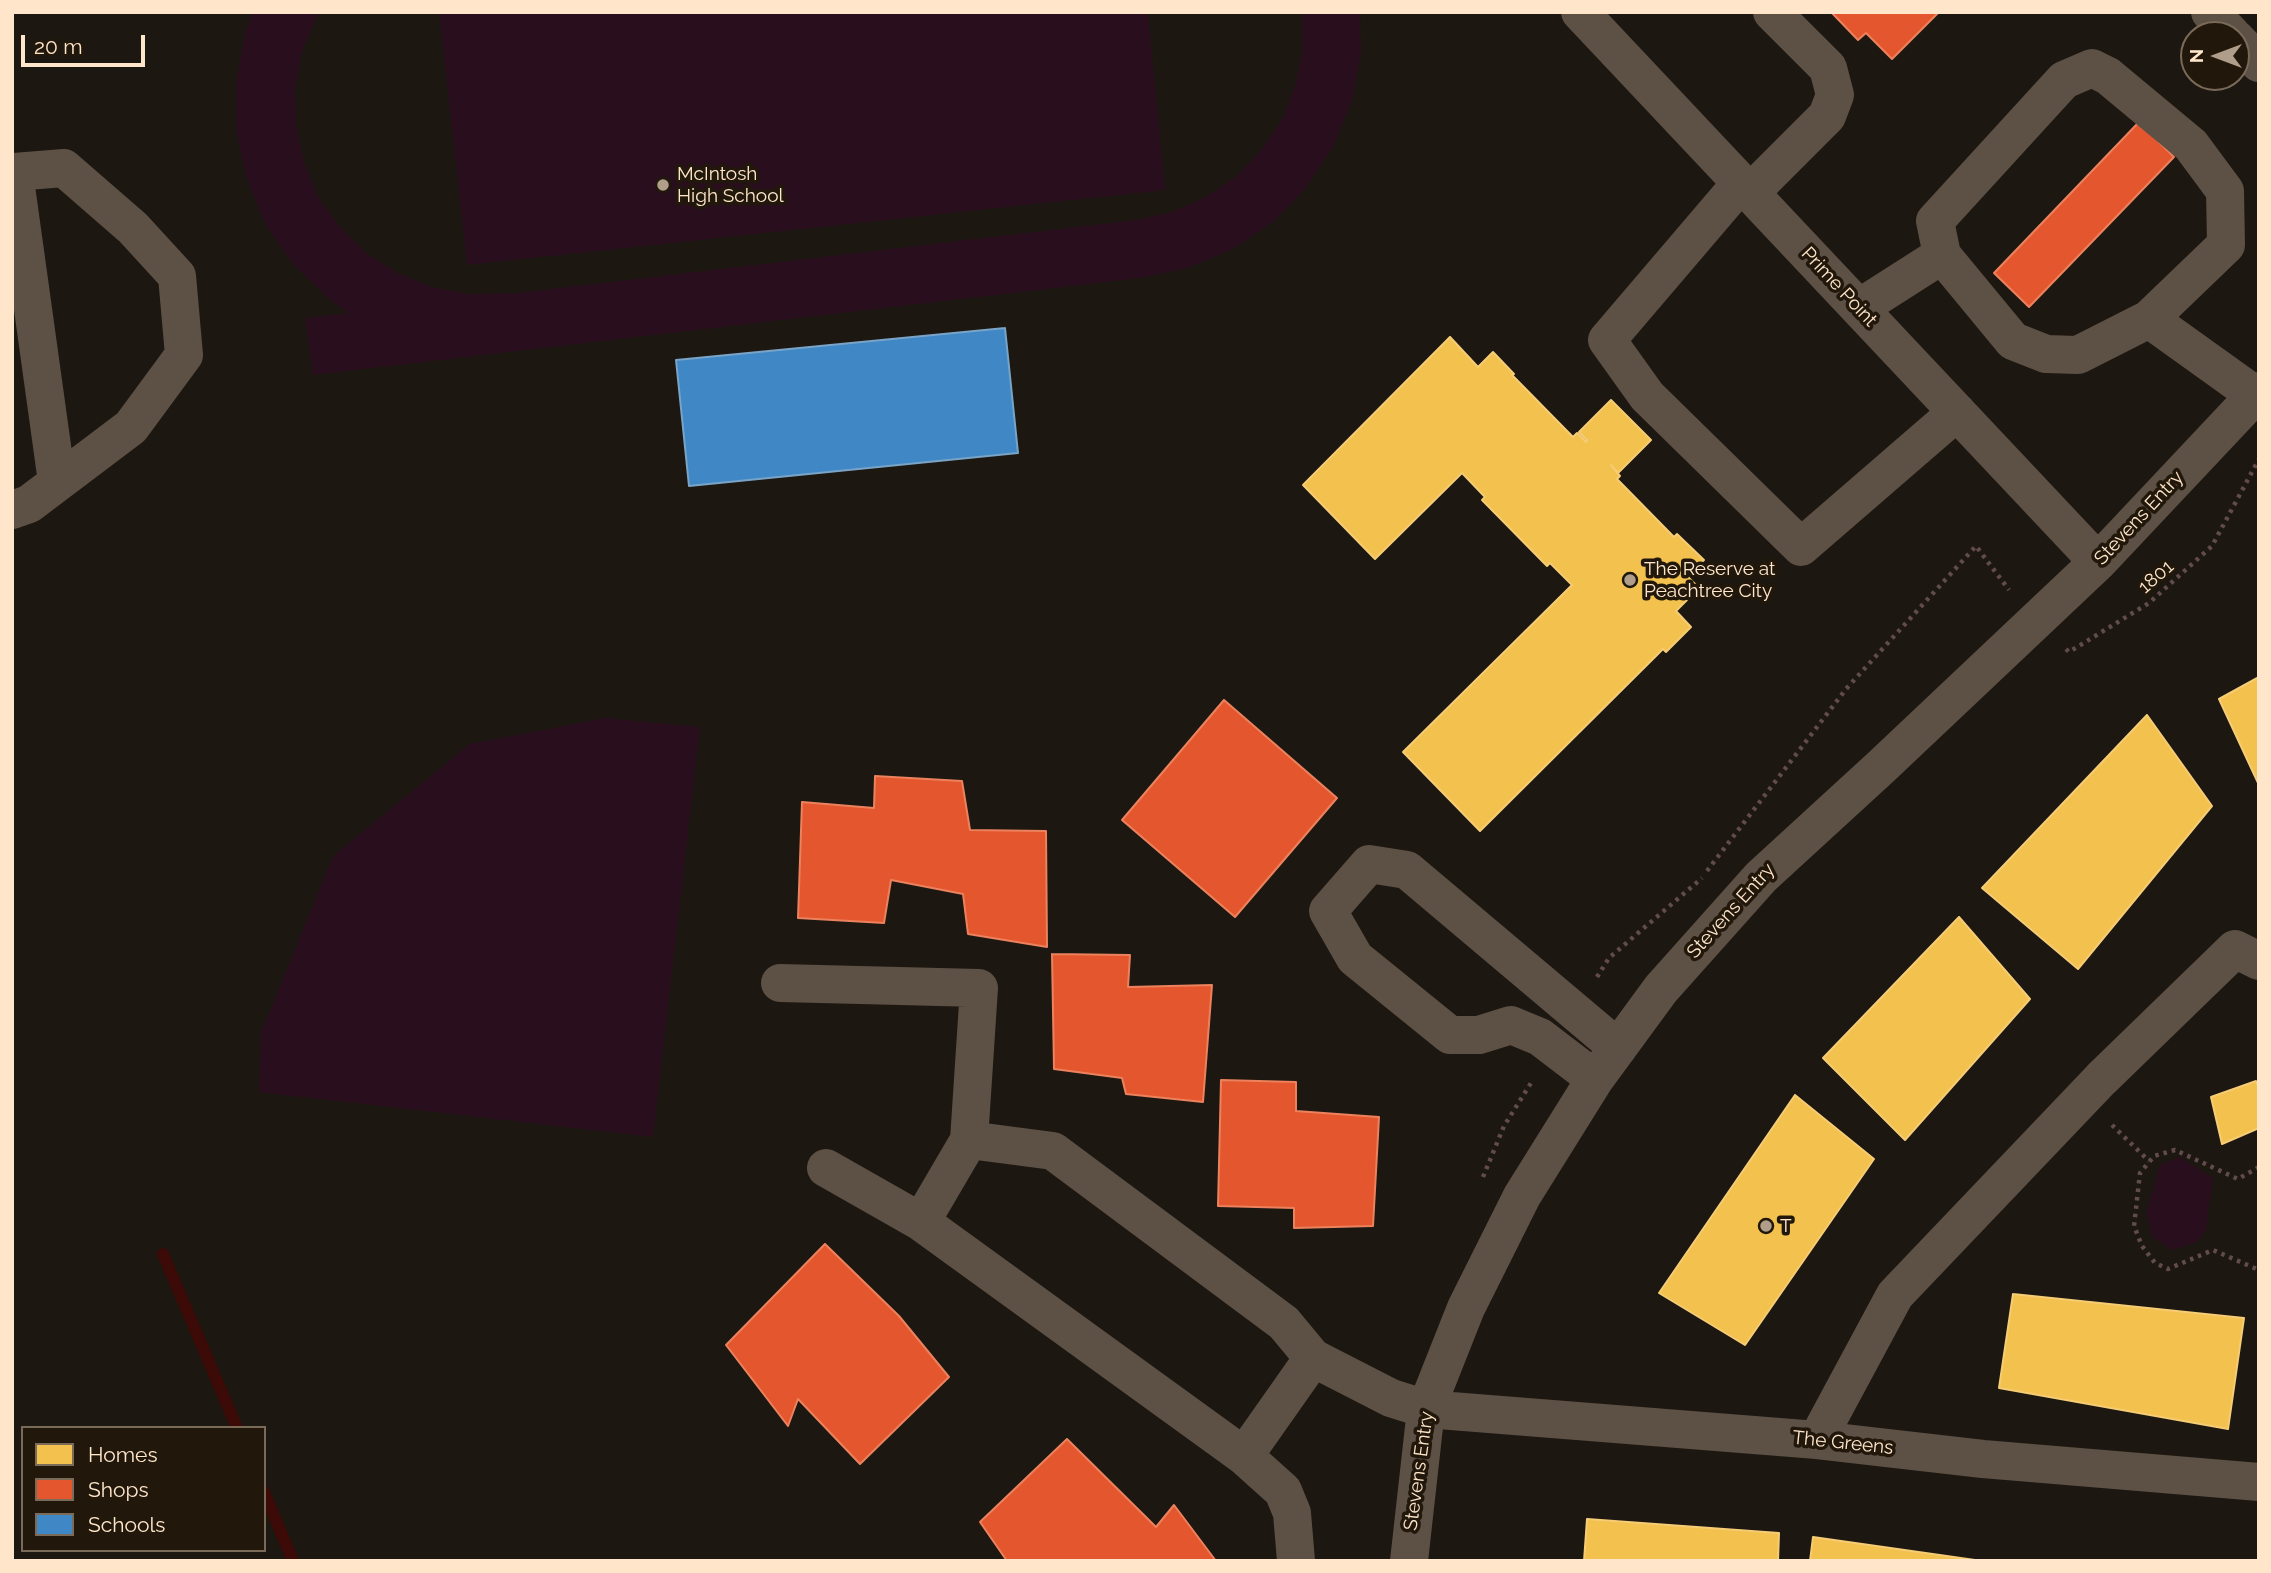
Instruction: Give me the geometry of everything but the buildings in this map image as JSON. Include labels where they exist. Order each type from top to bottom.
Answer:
[{"type":"street","name":"Prime Point","points":[[1580,12],[2098,562]]},
{"type":"street","points":[[1772,12],[1828,68],[1835,95],[1827,116],[1746,188],[1674,261],[1606,340],[1647,396],[1801,547],[1957,412]]},
{"type":"street","points":[[2092,68],[2108,76],[2191,145],[2225,191],[2226,245],[2149,319],[2078,355],[2046,354],[2013,341],[1942,256],[1935,221],[2064,80],[2092,68]]},
{"type":"street","points":[[12,510],[29,504],[131,427],[184,355],[177,276],[133,228],[64,168],[14,172],[57,482]]},
{"type":"street","points":[[1859,308],[1942,256]]},
{"type":"street","points":[[2149,319],[2257,393]]},
{"type":"street","name":"Stevens Entry","points":[[1409,1561],[1426,1409],[1466,1308],[1522,1196],[1595,1079],[1661,989],[1761,877],[1891,759],[2098,562],[2257,393]]},
{"type":"street","points":[[1595,1079],[1540,1037],[1511,1025],[1479,1035],[1450,1035],[1355,958],[1328,911],[1369,864],[1407,870],[1618,1048]]},
{"type":"street","points":[[1817,1440],[1895,1295],[2083,1097],[2235,949],[2259,961]]},
{"type":"street","points":[[780,983],[979,988],[969,1140],[921,1222]]},
{"type":"street","points":[[969,1140],[1053,1152],[1284,1322],[1313,1358],[1244,1456]]},
{"type":"street","points":[[826,1168],[921,1222],[1244,1456],[1283,1491],[1292,1513],[1296,1561]]},
{"type":"street","name":"The Greens","points":[[1313,1358],[1391,1398],[1426,1409],[1817,1440],[1983,1459],[2259,1482]]},
{"type":"path","name":"1801","points":[[2034,623],[2069,652],[2149,603],[2212,546],[2259,458]]},
{"type":"path","points":[[2083,1097],[2149,1161]]},
{"type":"path","points":[[2259,1167],[2238,1179],[2175,1150],[2154,1156],[2140,1173],[2134,1226],[2142,1246],[2155,1263],[2168,1269],[2213,1250],[2259,1270]]},
{"type":"shaded area","points":[[253,12],[319,12],[302,52],[295,88],[296,126],[304,162],[318,197],[340,227],[366,253],[397,273],[432,287],[469,294],[517,293],[1136,220],[1172,212],[1206,197],[1237,176],[1262,149],[1283,118],[1296,83],[1303,47],[1302,12],[1360,12],[1361,52],[1352,100],[1334,145],[1307,187],[1273,222],[1233,249],[1188,268],[1140,278],[313,375],[305,318],[349,313],[328,298],[293,264],[265,224],[247,179],[236,131],[236,82],[245,34]]},
{"type":"shaded area","points":[[439,12],[1148,12],[1165,190],[467,265]]},
{"type":"shaded area","points":[[605,718],[700,727],[653,1137],[259,1092],[261,1033],[333,856],[470,744]]},
{"type":"shaded area","points":[[2179,1157],[2213,1178],[2206,1230],[2197,1242],[2173,1250],[2153,1238],[2146,1214],[2160,1165]]},
{"type":"waterway","points":[[163,1254],[236,1426]]},
{"type":"waterway","points":[[266,1497],[293,1561]]},
{"type":"place","name":"McIntosh High School","points":[[663,185]]},
{"type":"place","name":"The Reserve at Peachtree City","points":[[1630,580]]},
{"type":"place","name":"T","points":[[1766,1226]]}]
